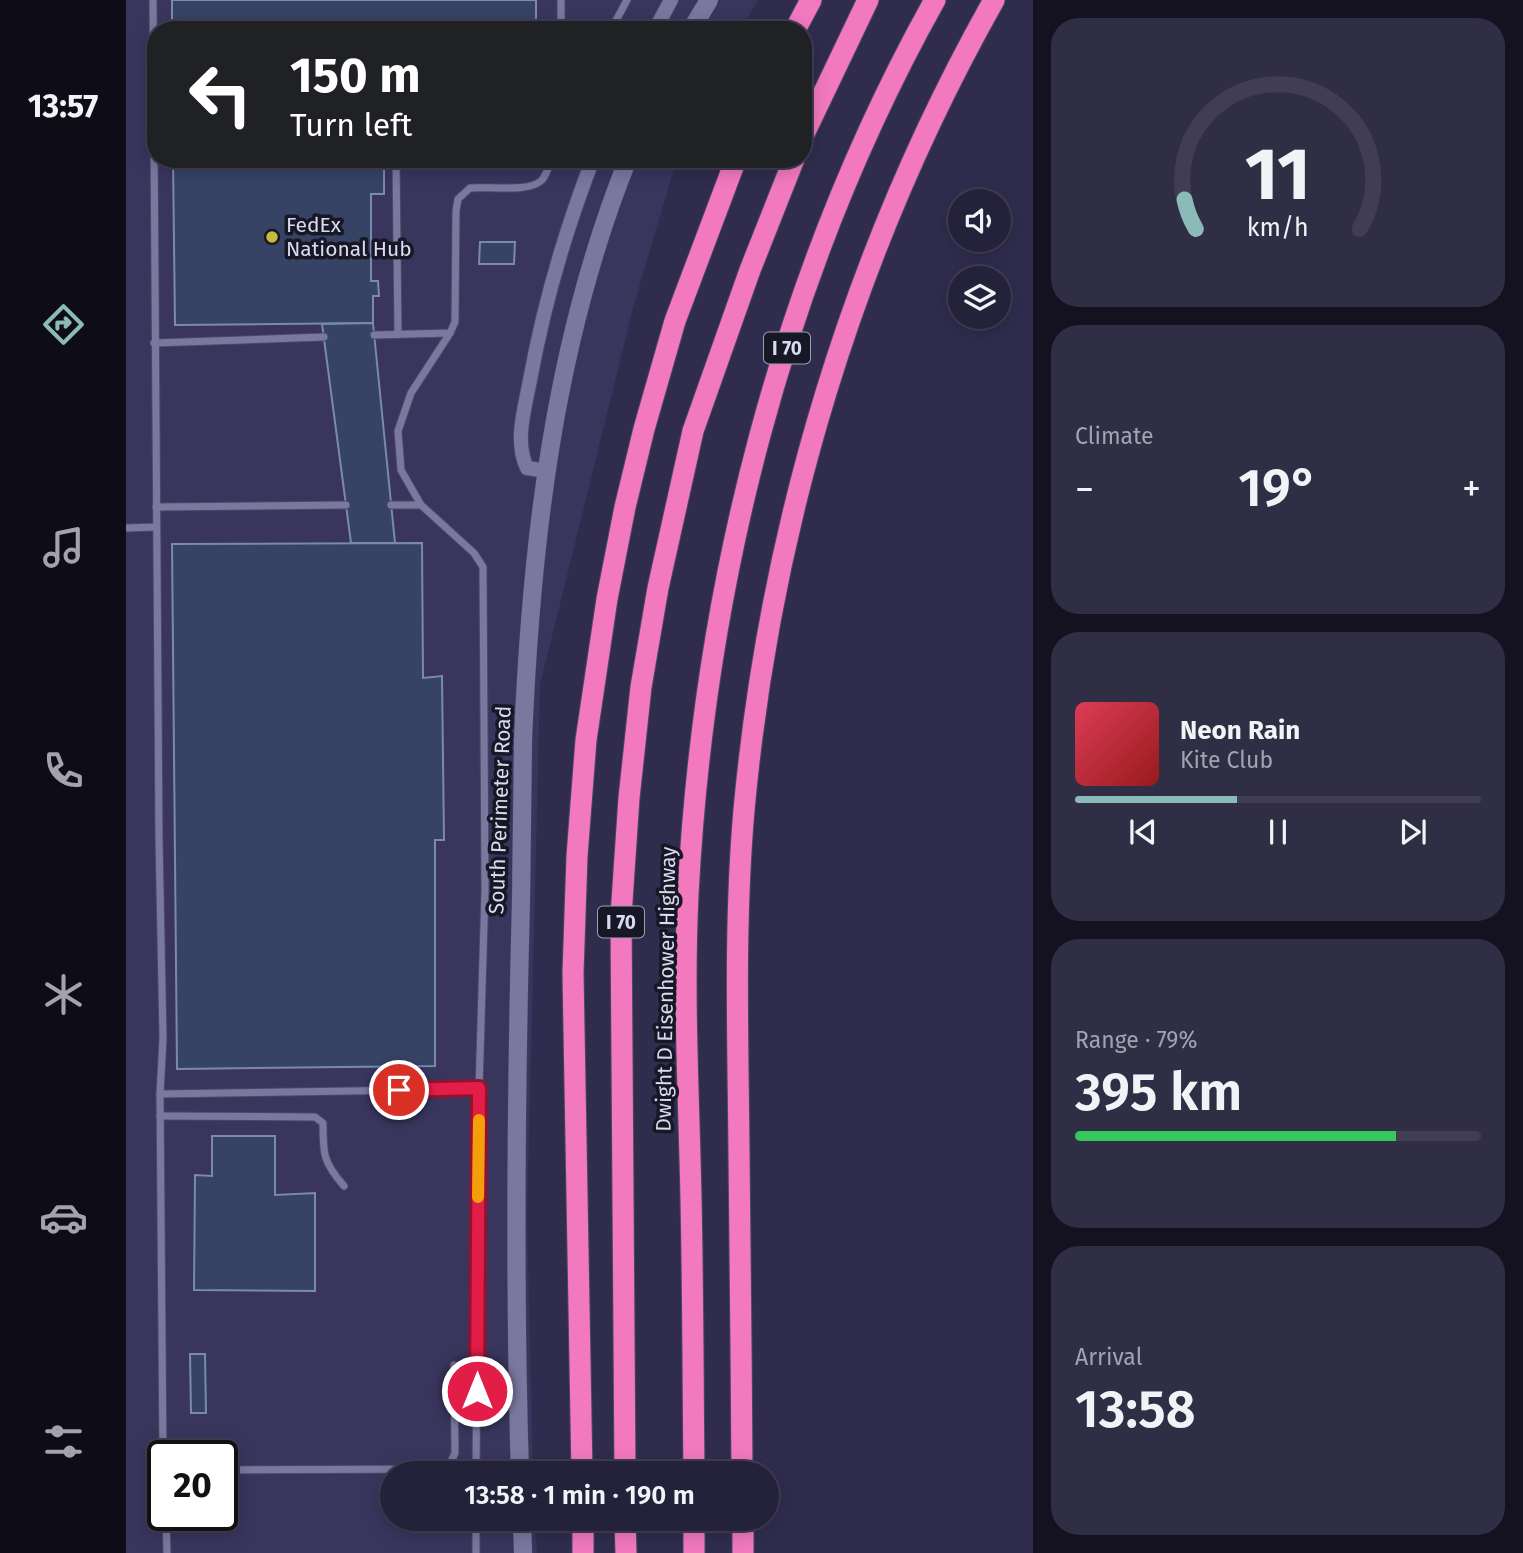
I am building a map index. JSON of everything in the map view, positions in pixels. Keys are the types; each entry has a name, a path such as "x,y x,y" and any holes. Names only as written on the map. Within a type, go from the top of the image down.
{"highway":[{"path":"800,21 811,0"},
{"path":"812,117 868,0"},
{"name":"Dwight D Eisenhower Highway","path":"694,1461 687,929 699,757 712,656 742,509 792,328 844,190 895,78 935,0"},
{"path":"742,1461 738,920 744,810 769,629 802,474 855,307 891,212 923,139 994,0"},
{"path":"582,1461 573,973 577,856 586,740 607,599 635,461 676,321 733,168"},
{"name":"Dwight D Eisenhower Highway","path":"625,1461 621,916 629,799 641,687 658,588 693,431 790,168"},
{"path":"583,1531 583,1553"},
{"path":"625,1531 625,1549"},
{"path":"694,1531 694,1549"},
{"path":"743,1531 743,1553"}],"street":[{"path":"660,21 671,0"},
{"path":"696,21 709,0"},
{"path":"547,471 527,468 521,455 522,421 551,283 568,222 589,168"},
{"name":"South Perimeter Road","path":"520,1461 515,1219 523,739 533,590 555,419 575,324 598,242 625,168"},
{"path":"522,1531 523,1553"}],"lane":[{"path":"153,0 153,21"},
{"path":"561,0 561,21"},
{"path":"616,21 627,0"},
{"path":"153,168 157,840 163,1038 160,1094 163,1440"},
{"path":"396,168 398,334"},
{"path":"476,1461 479,1088 485,890 483,567 474,553 421,505 401,470 398,431 411,393 455,322 458,199 470,188 526,187 537,184 548,168"},
{"path":"374,335 450,333"},
{"path":"154,343 324,337"},
{"path":"156,507 346,505"},
{"path":"391,505 421,505"},
{"path":"126,528 156,527"},
{"path":"160,1094 479,1088"},
{"path":"160,1116 315,1117 323,1123 323,1149 329,1169 344,1186"},
{"path":"238,1470 440,1469 450,1464 456,1453 454,1365"},
{"path":"166,1531 167,1553"},
{"path":"475,1553 476,1531"}],"shaded area":[{"path":"126,0 758,0 746,21 147,21 147,168 674,168 634,304 540,685 527,1215 533,1461 380,1461 380,1531 536,1531 537,1553 126,1553"}],"building":[{"path":"172,0 536,0 536,21 172,21"},
{"name":"FedEx National Hub","path":"173,168 384,168 384,194 371,194 371,281 378,281 379,296 373,296 373,323 175,325"},
{"path":"480,242 515,242 514,264 479,264"},
{"path":"373,323 395,543 351,543 322,324"},
{"path":"422,543 423,678 442,676 444,840 435,840 435,1066 177,1069 172,544"},
{"path":"212,1136 275,1136 275,1195 315,1193 315,1291 194,1290 195,1175 212,1176"},
{"path":"190,1354 205,1354 206,1413 191,1413"}],"slow traffic":[{"path":"478,1197 479,1120"}],"place":[{"name":"FedEx National Hub","path":"272,237"}],"route":[{"path":"399,1090 479,1088 477,1391"}]}
